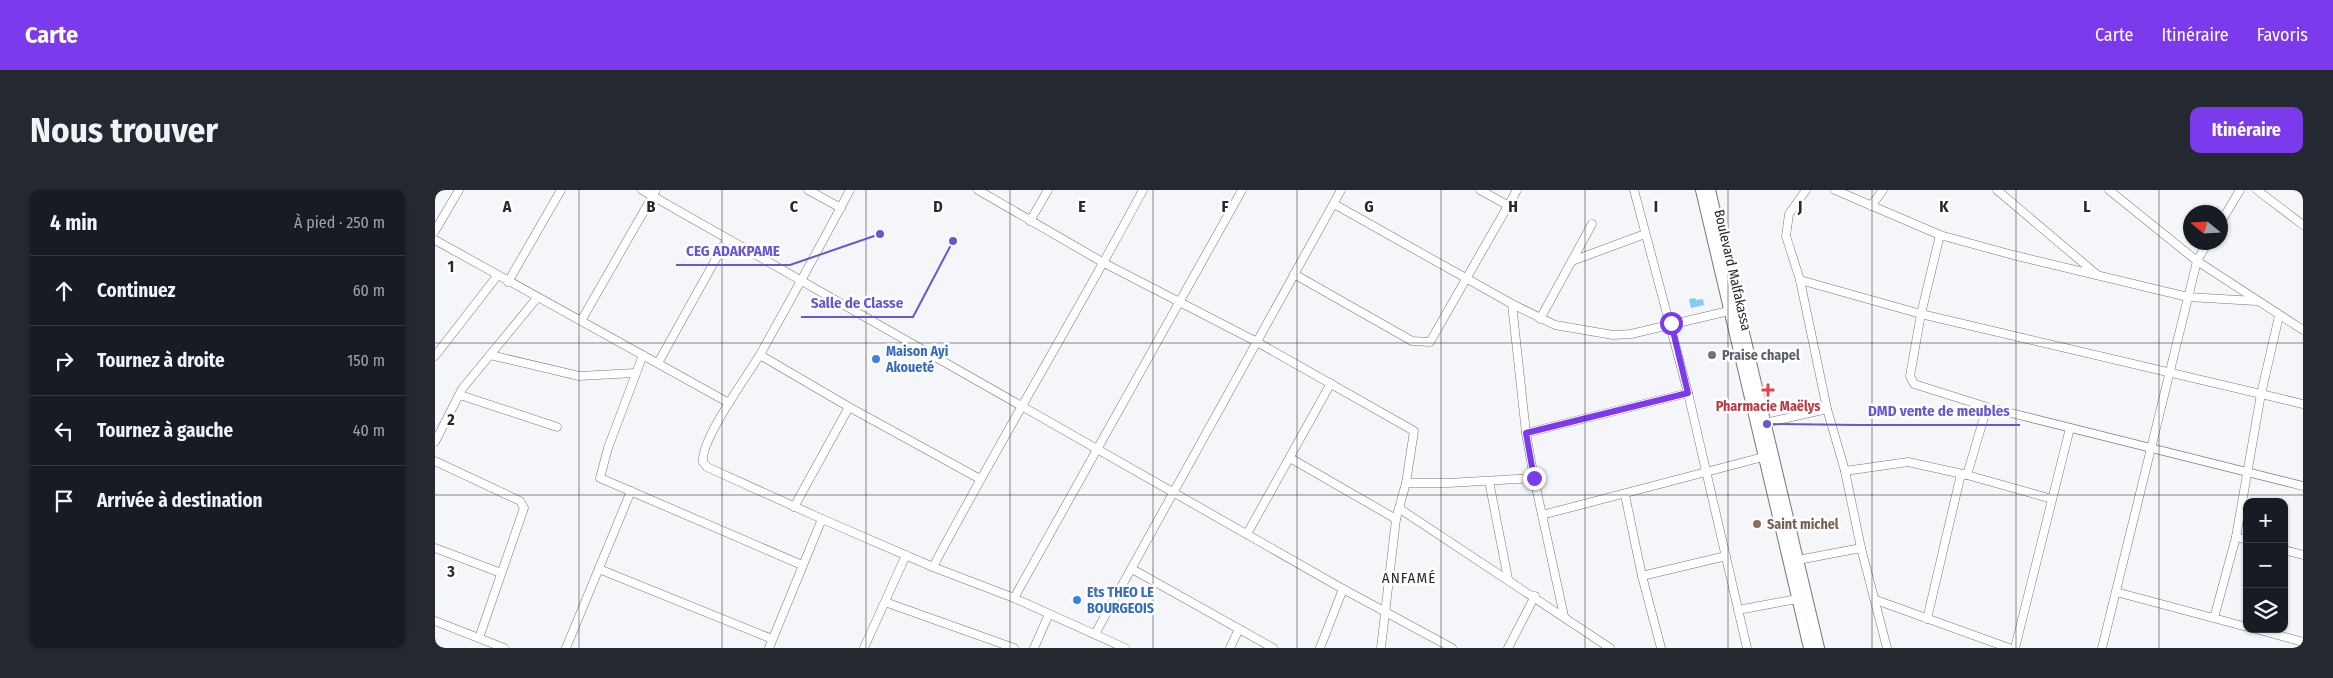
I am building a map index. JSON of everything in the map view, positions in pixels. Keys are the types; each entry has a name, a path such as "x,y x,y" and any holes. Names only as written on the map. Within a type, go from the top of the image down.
{"main road":[{"name":"Boulevard Malfakassa","path":"1701,190 1765,423 1768,455 1798,560 1819,648"},
{"name":"Boulevard Malfakassa","path":"1711,190 1733,310 1768,455 1809,648"}],"street":[{"path":"435,231 459,190"},
{"path":"508,282 561,190"},
{"path":"642,190 655,193 727,239 1022,408 1343,589 1452,648"},
{"path":"808,190 841,208"},
{"path":"851,190 759,355 703,450 703,462 707,467 794,507 933,567 1014,598 1125,648"},
{"path":"978,190 1104,263 1257,342 1414,431 1406,483 1396,520 1381,648"},
{"path":"1031,221 1048,190"},
{"path":"933,567 979,479 1022,408 1143,190"},
{"path":"1014,598 1242,190"},
{"path":"1095,634 1341,190"},
{"path":"1480,190 1509,206"},
{"path":"1294,274 1412,341 1430,342 1468,279 1517,190"},
{"path":"1634,190 1671,323 1747,648"},
{"path":"1806,190 1789,214 1786,236 1800,280 1827,409 1845,471 1861,548 1887,648"},
{"path":"1835,190 1940,235 2013,255 2095,273 2188,297 2257,301"},
{"path":"1871,206 1883,190"},
{"path":"1997,190 2095,273"},
{"path":"2109,190 2197,261 2303,330"},
{"path":"2228,210 2240,190"},
{"path":"2257,190 2303,225"},
{"path":"581,321 655,193"},
{"path":"1333,204 1540,319 1576,330 1613,335 1631,334 1671,323 1733,310"},
{"path":"1540,319 1592,224"},
{"path":"1572,261 1645,234"},
{"path":"1940,235 1921,314 1911,380 1914,384 1987,407 2303,486"},
{"path":"658,363 727,239"},
{"path":"435,240 729,403"},
{"path":"2102,648 2197,261 2203,250"},
{"path":"435,356 497,276"},
{"path":"1800,280 1921,314 2303,404"},
{"path":"435,442 460,395 537,298"},
{"path":"1512,304 1526,433 1564,616"},
{"path":"2214,618 2236,536 2261,394 2279,316"},
{"path":"490,355 579,376 635,373"},
{"path":"643,355 599,476 803,565"},
{"path":"759,355 849,408 979,479"},
{"path":"1247,534 1331,383"},
{"path":"1526,433 1688,393"},
{"path":"460,395 557,428"},
{"path":"1927,619 1964,474 1987,407"},
{"path":"794,507 849,408"},
{"path":"1765,423 1827,409"},
{"path":"2015,648 2070,428"},
{"path":"1542,515 1625,495 1768,455"},
{"path":"1290,458 1396,520"},
{"path":"435,461 519,501 523,504 525,512 501,573 479,638"},
{"path":"1845,471 1902,462 1964,474 2052,499"},
{"path":"1406,483 1534,478"},
{"path":"1489,481 1508,579"},
{"path":"566,648 631,491"},
{"path":"1625,495 1642,576 1661,648"},
{"path":"1400,509 1535,596 1610,648"},
{"path":"769,648 822,519"},
{"path":"2236,536 2243,539"},
{"path":"435,548 501,573"},
{"path":"1798,560 1861,548"},
{"path":"2288,551 2303,555"},
{"path":"864,648 907,555"},
{"path":"1642,576 1726,556"},
{"path":"599,569 772,639"},
{"path":"1132,569 1273,648"},
{"path":"1320,648 1343,589"},
{"path":"2116,592 2243,626"},
{"path":"1508,648 1535,596"},
{"path":"1738,610 1797,598"},
{"path":"1876,600 2009,648"},
{"path":"885,602 1014,648"},
{"path":"1033,648 1049,614"},
{"path":"435,621 505,648"},
{"path":"1230,648 1239,629"},
{"path":"2270,633 2303,642"}],"water":[{"path":"1695,298 1696,300 1703,299 1704,305 1691,308 1689,299"}],"place":[{"name":"CEG ADAKPAME","path":"880,234"},
{"name":"Salle de Classe","path":"953,241"},
{"name":"Praise chapel","path":"1712,355"},
{"name":"Maison Ayi Akoueté","path":"876,359"},
{"name":"Pharmacie Maëlys","path":"1768,390"},
{"name":"DMD vente de meubles","path":"1767,424"},
{"name":"Saint michel","path":"1757,524"},
{"name":"Ets THEO LE BOURGEOIS","path":"1077,600"}],"district":[{"name":"ANFAMÉ","path":"1409,578"}],"route":[{"path":"1534,478 1526,433 1688,393 1671,323"}]}
